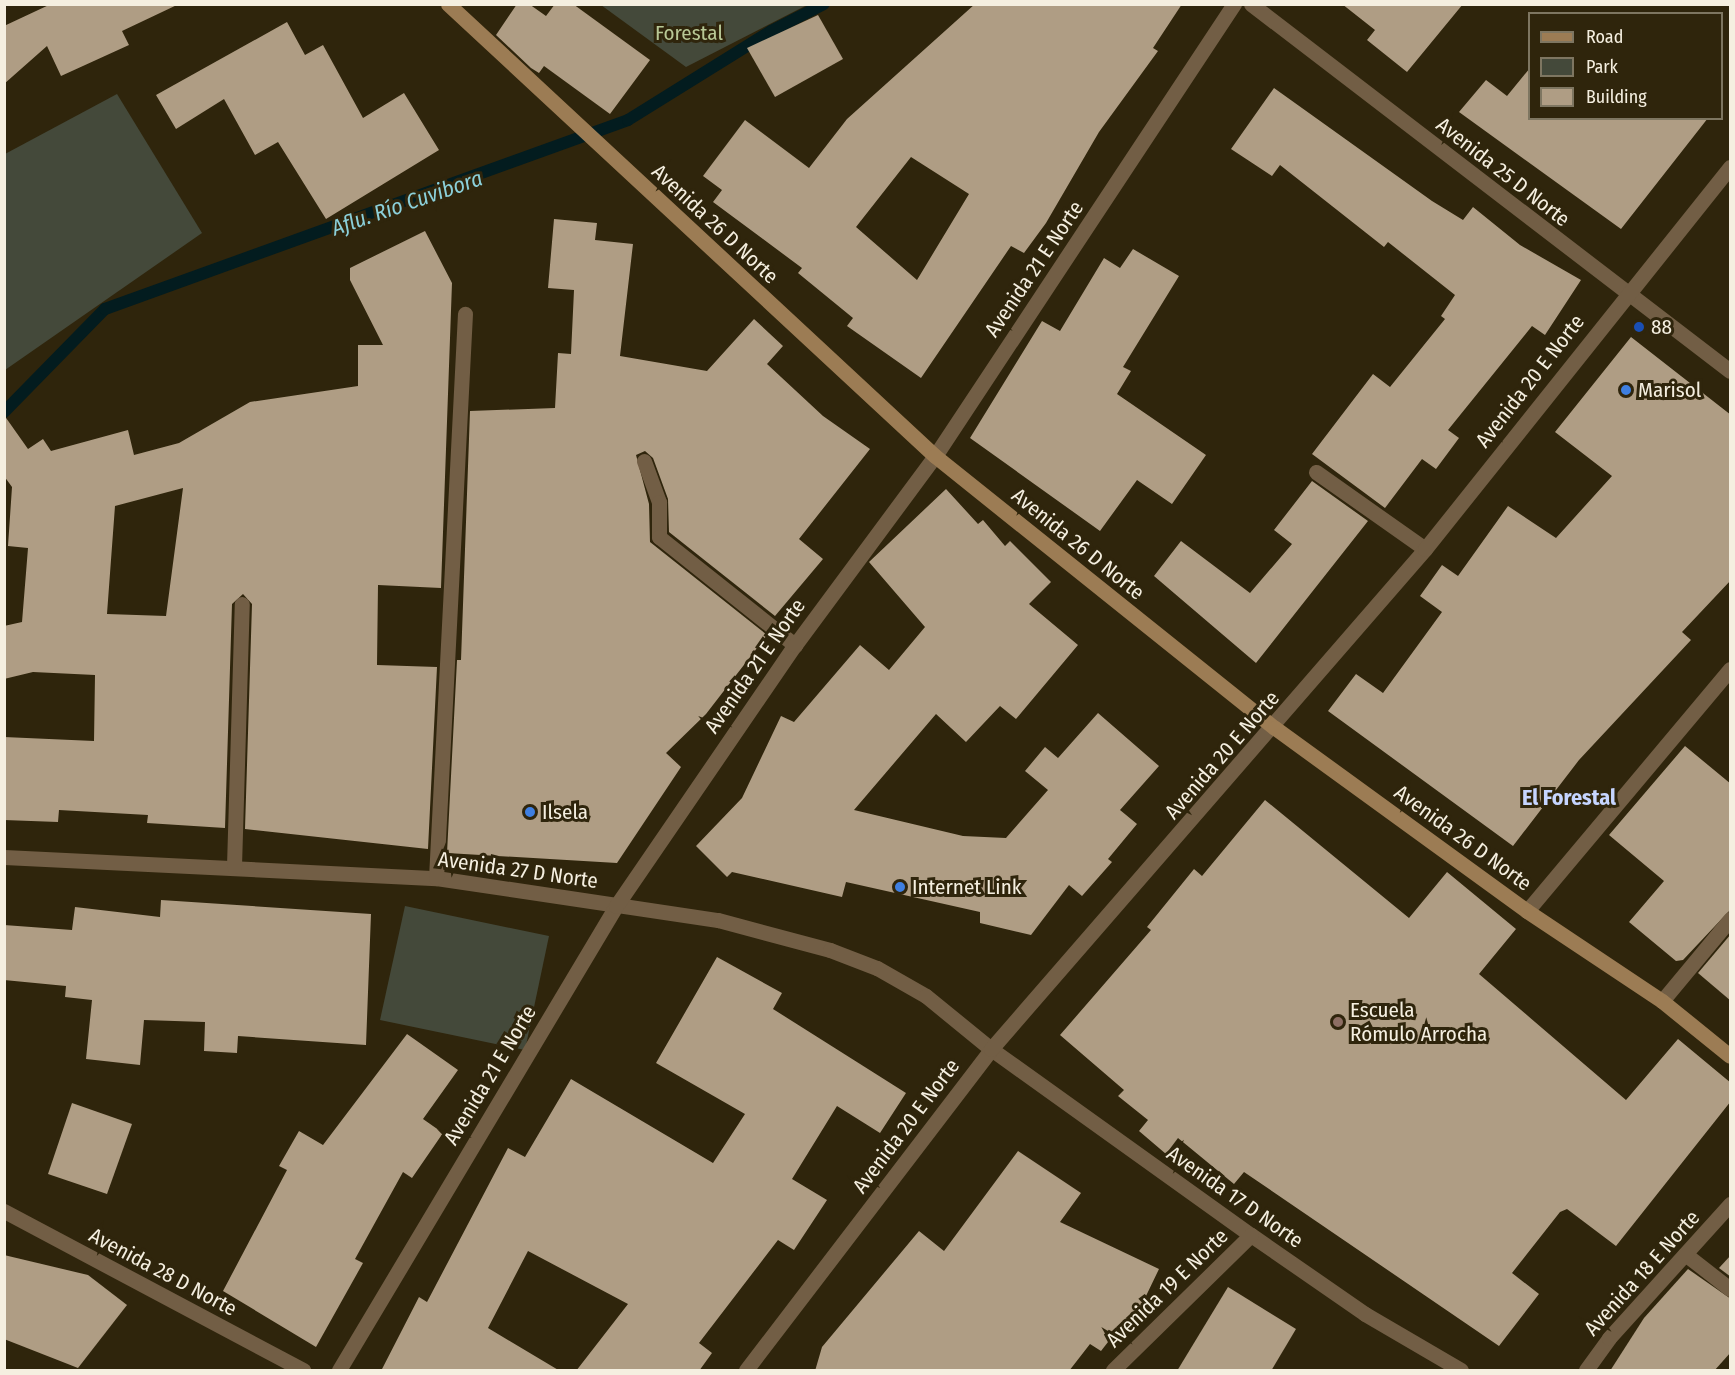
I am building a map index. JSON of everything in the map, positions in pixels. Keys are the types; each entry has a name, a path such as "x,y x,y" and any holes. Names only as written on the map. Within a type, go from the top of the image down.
{"street":[{"name":"Avenida 26 D Norte","path":"448,4 934,456 1275,728 1527,911 1662,1001 1731,1056"},
{"name":"Avenida 21 E Norte","path":"339,1371 616,906 795,645 934,456 1234,4"},
{"name":"Avenida 25 D Norte","path":"1251,4 1731,371"},
{"name":"Avenida 20 E Norte","path":"746,1371 991,1049 1275,728 1425,549 1626,292 1731,167"},
{"path":"436,878 465,314"},
{"path":"644,461 659,502 659,537 795,645"},
{"path":"1316,472 1425,549"},
{"path":"234,866 242,604"},
{"path":"1527,911 1731,669"},
{"name":"Avenida 27 D Norte","path":"4,857 234,866 436,878 718,920 858,961 926,996 991,1049"},
{"path":"1662,1001 1731,919"},
{"name":"Avenida 17 D Norte","path":"991,1049 1365,1314 1461,1371"},
{"name":"Avenida 18 E Norte","path":"1586,1371 1685,1254 1731,1204"},
{"name":"Avenida 28 D Norte","path":"4,1211 303,1371"},
{"name":"Avenida 19 E Norte","path":"1113,1371 1251,1235"},
{"path":"1685,1254 1731,1289"}],"green space":[{"name":"Forestal","path":"601,5 807,5 686,67"},
{"path":"117,94 202,233 5,370 5,154"},
{"path":"405,906 549,936 525,1050 380,1020"}],"building":[{"path":"51,4 179,4 122,31 129,45 61,76 47,46 4,84 4,26"},
{"path":"517,4 529,4 546,16 555,4 573,4 650,60 610,114 544,66 539,73 531,68 496,35"},
{"path":"975,4 1182,4 1153,48 1158,51 1099,132 1046,223 1024,253 1011,246 921,378 847,326 853,318 798,273 802,268 713,202 722,190 703,176 745,120 809,168 847,119","holes":["911,157 969,194 917,280 856,227"]},
{"path":"1342,4 1463,4 1407,72 1367,40 1375,30"},
{"path":"818,15 843,59 775,97 747,48"},
{"path":"287,22 305,55 323,45 363,118 404,93 439,150 326,219 278,142 255,155 224,99 176,129 156,95"},
{"path":"1528,70 1528,120 1706,120 1621,229 1459,112 1486,80 1507,96"},
{"path":"1274,88 1432,201 1463,220 1473,207 1520,245 1581,280 1545,335 1532,326 1448,430 1459,438 1436,469 1422,459 1385,508 1312,454 1373,374 1390,387 1445,319 1441,316 1455,295 1388,242 1384,247 1280,165 1272,176 1231,149"},
{"path":"554,219 597,223 595,240 633,244 620,356 707,371 754,319 783,346 767,364 823,416 870,449 799,539 823,559 775,616 669,532 668,499 653,458 645,451 636,455 649,504 650,542 767,635 706,714 666,753 681,767 617,863 447,853 457,660 461,660 470,411 555,408 558,353 571,354 574,290 548,288"},
{"path":"425,231 452,283 441,588 378,585 377,665 437,667 428,849 245,829 252,604 243,594 232,604 225,828 147,823 148,815 59,810 58,822 4,820 4,737 94,741 95,675 33,672 4,679 4,626 22,622 28,548 8,546 12,487 4,476 4,415 28,449 43,439 51,451 128,430 134,455 179,443 250,402 358,386 358,345 383,345 350,280 350,268","holes":["183,488 166,616 107,614 115,506"]},
{"path":"1133,249 1179,276 1123,367 1131,371 1117,394 1206,455 1172,504 1137,480 1100,531 970,438 1042,321 1060,331 1104,258 1120,268"},
{"path":"1631,337 1731,415 1731,580 1682,632 1691,640 1579,760 1513,846 1328,711 1356,674 1383,693 1442,612 1420,596 1442,565 1458,576 1508,506 1556,538 1612,476 1555,432"},
{"path":"1312,481 1368,521 1256,663 1154,576 1181,541 1250,593 1292,544 1274,530"},
{"path":"946,489 978,524 983,520 1005,546 1010,541 1051,582 1029,604 1078,645 1016,719 1000,706 966,742 936,714 854,810 963,836 1006,838 1048,790 1025,771 1045,747 1058,758 1098,713 1159,766 1120,810 1137,824 1108,859 1112,862 1082,896 1069,885 1031,935 980,923 980,912 846,882 842,897 732,872 727,877 696,846 742,798 781,716 794,722 860,645 889,670 925,627 869,562"},
{"path":"1685,746 1731,784 1731,909 1683,960 1676,961 1629,922 1664,881 1609,835"},
{"name":"Escuela Rómulo Arrocha","path":"1265,800 1409,918 1447,872 1516,929 1479,974 1626,1100 1678,1039 1731,1083 1731,1101 1616,1246 1567,1209 1560,1212 1512,1273 1539,1294 1499,1346 1244,1172 1234,1184 1178,1138 1166,1154 1139,1131 1148,1120 1118,1096 1124,1090 1060,1035 1151,930 1147,927 1194,869 1202,876"},
{"path":"161,900 371,914 366,1045 238,1036 237,1053 204,1051 205,1022 144,1020 140,1065 86,1059 92,1000 65,997 66,986 4,980 4,925 72,930 75,907 160,917"},
{"path":"1731,934 1731,1001 1698,973"},
{"path":"717,957 782,993 773,1009 906,1093 880,1133 837,1106 792,1179 827,1200 794,1250 778,1240 699,1343 712,1353 699,1371 576,1371 628,1304 528,1251 488,1328 560,1371 381,1371 419,1297 427,1302 508,1148 525,1157 571,1079 713,1163 745,1114 656,1063"},
{"path":"407,1034 458,1070 423,1119 443,1133 412,1178 403,1172 355,1259 363,1263 316,1347 223,1291 287,1170 279,1166 299,1131 323,1145"},
{"path":"72,1103 132,1124 107,1194 48,1174"},
{"path":"1018,1151 1081,1193 1060,1222 1159,1269 1133,1323 1126,1319 1101,1351 1090,1344 1069,1371 815,1371 822,1347 919,1231 944,1251"},
{"path":"4,1255 88,1275 127,1305 78,1368 4,1339"},
{"path":"1731,1255 1731,1277 1719,1268"},
{"path":"1688,1269 1731,1299 1731,1352 1714,1371 1610,1371 1644,1318"},
{"path":"1228,1287 1296,1329 1271,1371 1177,1371"}],"waterway":[{"name":"Aflu. Río Cuvibora","path":"4,412 105,309 628,120 771,31 824,4"}],"place":[{"name":"88","path":"1639,327"},
{"name":"Marisol","path":"1626,390"},
{"name":"Ilsela","path":"530,812"},
{"name":"Internet Link","path":"900,887"},
{"name":"Escuela Rómulo Arrocha","path":"1338,1022"}],"district":[{"name":"El Forestal","path":"1569,798"}]}
